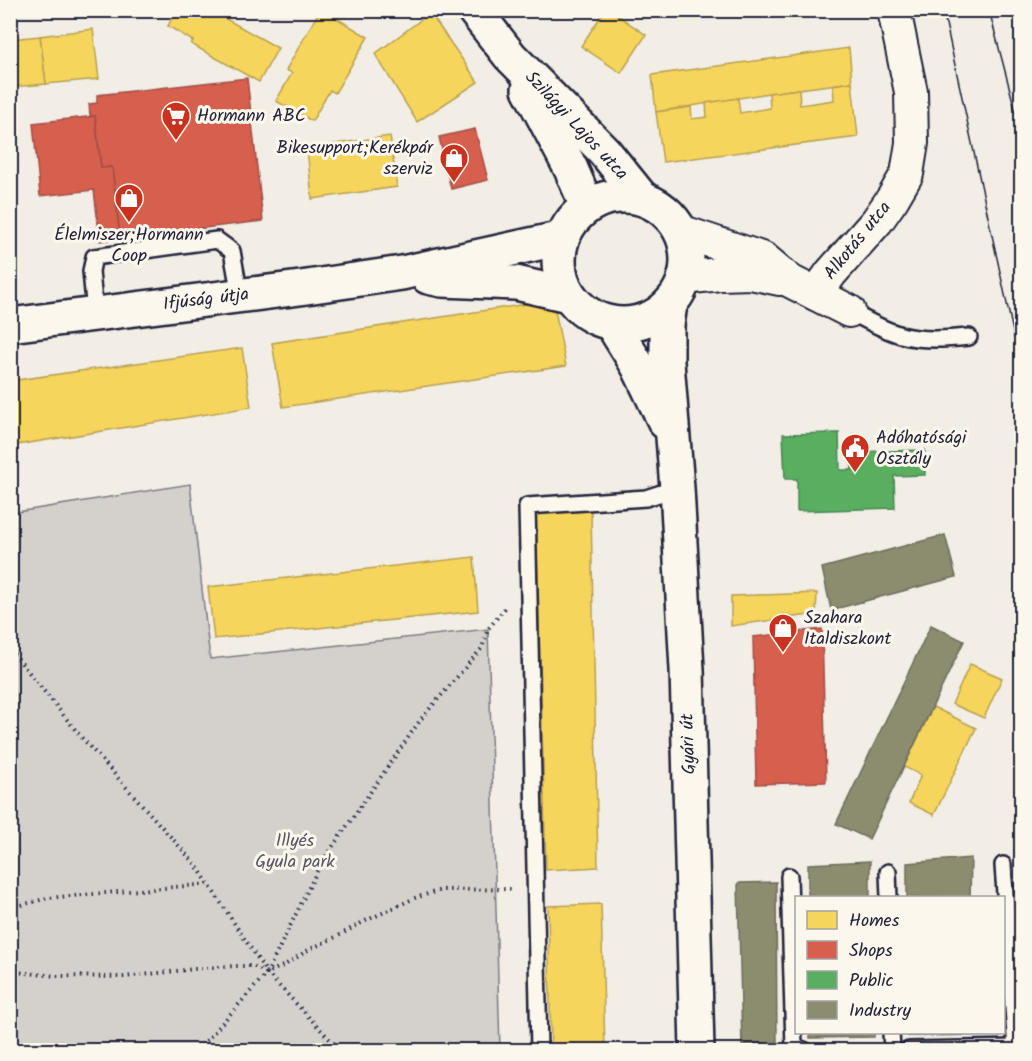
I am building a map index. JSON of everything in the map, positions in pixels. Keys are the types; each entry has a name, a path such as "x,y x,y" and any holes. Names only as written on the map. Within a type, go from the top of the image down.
{"street":[{"name":"Szilágyi Lajos utca","path":"474,10 510,56 604,150 641,197"},
{"name":"Alkotás utca","path":"803,287 831,273 878,221 907,174 912,143 911,92 894,10"},
{"name":"Szilágyi Lajos utca","path":"510,56 544,116 587,206"},
{"path":"608,196 641,197 657,205 670,216 686,246 687,262 677,291 653,317 633,324 612,324 594,318 568,295 560,276 558,257 562,238 568,224 592,203 608,196"},
{"path":"680,231 764,259 803,287 849,311"},
{"name":"Ifjúság útja","path":"10,325 402,273 562,238"},
{"name":"Ifjúság útja","path":"402,273 442,280 516,283 568,295"},
{"path":"677,291 720,274 752,273 803,287"},
{"name":"Gyári út","path":"677,291 667,325 667,362 687,669 697,1050"},
{"name":"Gyári út","path":"612,324 638,366 673,438"}],"lane":[{"path":"95,313 91,271 94,257 217,240 232,251 240,296"},
{"path":"849,311 903,336 938,339 969,337"},
{"path":"539,1050 527,506 646,498 677,488"},
{"path":"909,1050 1016,1049 1003,865"},
{"path":"888,872 889,896"},
{"path":"789,876 794,1047 804,1050"},
{"path":"891,1034 892,1050"}],"path":[{"path":"198,1050 267,972 320,865 421,719 482,648 488,629 528,579"},
{"path":"10,649 82,738 196,865 267,972 340,1050"},
{"path":"10,908 48,898 209,884"},
{"path":"10,968 17,972 124,977 235,966 253,966 267,972 415,898 441,890 536,889"}],"green space":[{"name":"Illyés Gyula park","path":"190,484 210,659 488,629 500,1050 17,1050 17,921 10,837 11,513"}],"building: Homes":[{"path":"176,10 188,12 196,10 204,15 206,10 210,10 278,48 259,82 191,44 193,41 168,26"},
{"path":"320,10 368,37 335,93 330,90 312,121 276,101 292,73 286,70"},
{"path":"605,10 610,10 646,35 621,73 581,46"},
{"path":"430,13 478,82 417,122 375,54"},
{"path":"93,29 99,79 46,84 40,36"},
{"path":"40,36 46,84 12,87 10,39"},
{"path":"849,48 852,82 656,112 652,75"},
{"path":"852,82 858,137 663,162 656,112 691,107 692,119 707,117 706,103 738,98 740,113 770,108 769,93 799,89 800,105 834,100 833,85"},
{"path":"390,136 397,187 312,199 307,148"},
{"path":"553,300 566,366 283,407 272,343"},
{"path":"242,348 251,407 10,446 10,381"},
{"path":"591,511 598,867 546,870 536,512"},
{"path":"474,557 478,611 214,639 208,587"},
{"path":"817,593 816,614 731,626 731,596"},
{"path":"970,664 1002,678 984,718 952,704"},
{"path":"933,707 976,728 934,815 909,803 921,775 904,767"},
{"path":"601,904 605,1050 551,1050 548,906"}],"building: Shops":[{"name":"Hormann ABC","path":"247,78 263,221 120,238 112,167 101,168 95,116 90,116 89,104 97,103 97,95"},
{"path":"95,116 101,168 112,167 120,238 100,241 94,190 40,196 33,123"},
{"path":"475,129 488,180 451,189 439,137"},
{"path":"822,629 826,782 756,784 753,637"}],"building: Public":[{"name":"Adóhatósági Osztály","path":"839,433 840,470 852,470 851,452 925,450 925,475 894,476 895,508 797,511 797,479 785,479 783,434"}],"building: Industry":[{"path":"945,535 956,577 831,610 822,568"},
{"path":"931,625 964,641 869,839 836,824"},
{"path":"971,858 970,896 907,896 907,863"},
{"path":"870,861 870,896 808,896 808,864"},
{"path":"776,882 777,1047 742,1047 738,883"},
{"path":"810,1034 874,1034 874,1037 810,1038"},
{"path":"908,1034 987,1034 987,1035 908,1036"}],"tram line":[{"path":"943,10 1022,373"},
{"path":"989,10 1022,136"}],"place":[{"name":"Hormann ABC","path":"176,142"},
{"name":"Bikesupport;Kerékpár szerviz","path":"454,184"},
{"name":"Élelmiszer;Hormann Coop","path":"129,224"},
{"name":"Adóhatósági Osztály","path":"855,474"},
{"name":"Szahara Italdiszkont","path":"783,654"}]}
